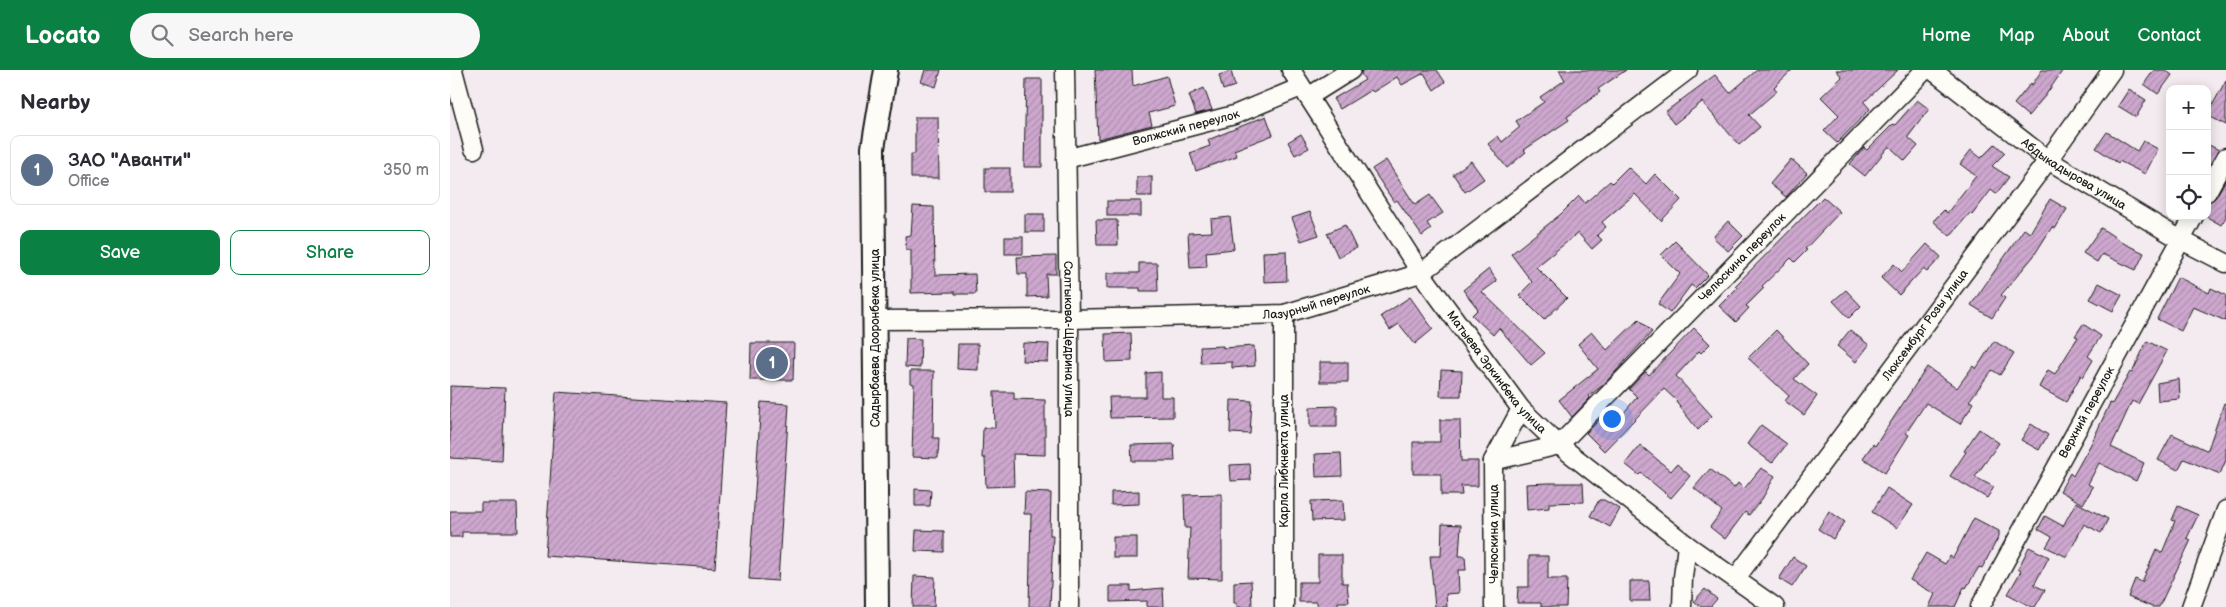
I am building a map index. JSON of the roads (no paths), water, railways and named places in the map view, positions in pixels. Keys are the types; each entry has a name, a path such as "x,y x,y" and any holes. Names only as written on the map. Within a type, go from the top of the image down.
{"main road":[{"name":"Садырбаева Дооронбека улица","path":"877,607 874,148 886,70"}],"street":[{"path":"453,70 474,149"},
{"name":"Салтыкова-Щедрина улица","path":"1064,70 1069,319 1069,607"},
{"name":"Матыева Эркинбека улица","path":"1291,70 1421,273 1521,409 1559,445 1687,545 1775,607"},
{"name":"Волжский переулок","path":"1066,159 1234,115 1305,92 1351,70"},
{"name":"Лазурный переулок","path":"874,320 1069,319 1284,314 1421,273 1688,70"},
{"name":"Челюскина переулок","path":"1559,445 1925,70"},
{"name":"Абдыкадырова улица","path":"1932,70 2048,160 2181,240 2226,263"},
{"name":"Люксембург Розы улица","path":"1736,578 2048,160 2112,70"},
{"path":"2211,185 2226,157"},
{"name":"Верхний переулок","path":"1980,607 2192,220"},
{"name":"Карла Либкнехта улица","path":"1284,314 1284,607"},
{"name":"Челюскина улица","path":"1494,607 1493,461 1521,409"},
{"path":"1493,461 1559,445"},
{"path":"2191,607 2226,510"},
{"path":"1682,607 1687,545"}],"place":[{"name":"ЗАО \"Аванти\"","path":"772,363"}]}
